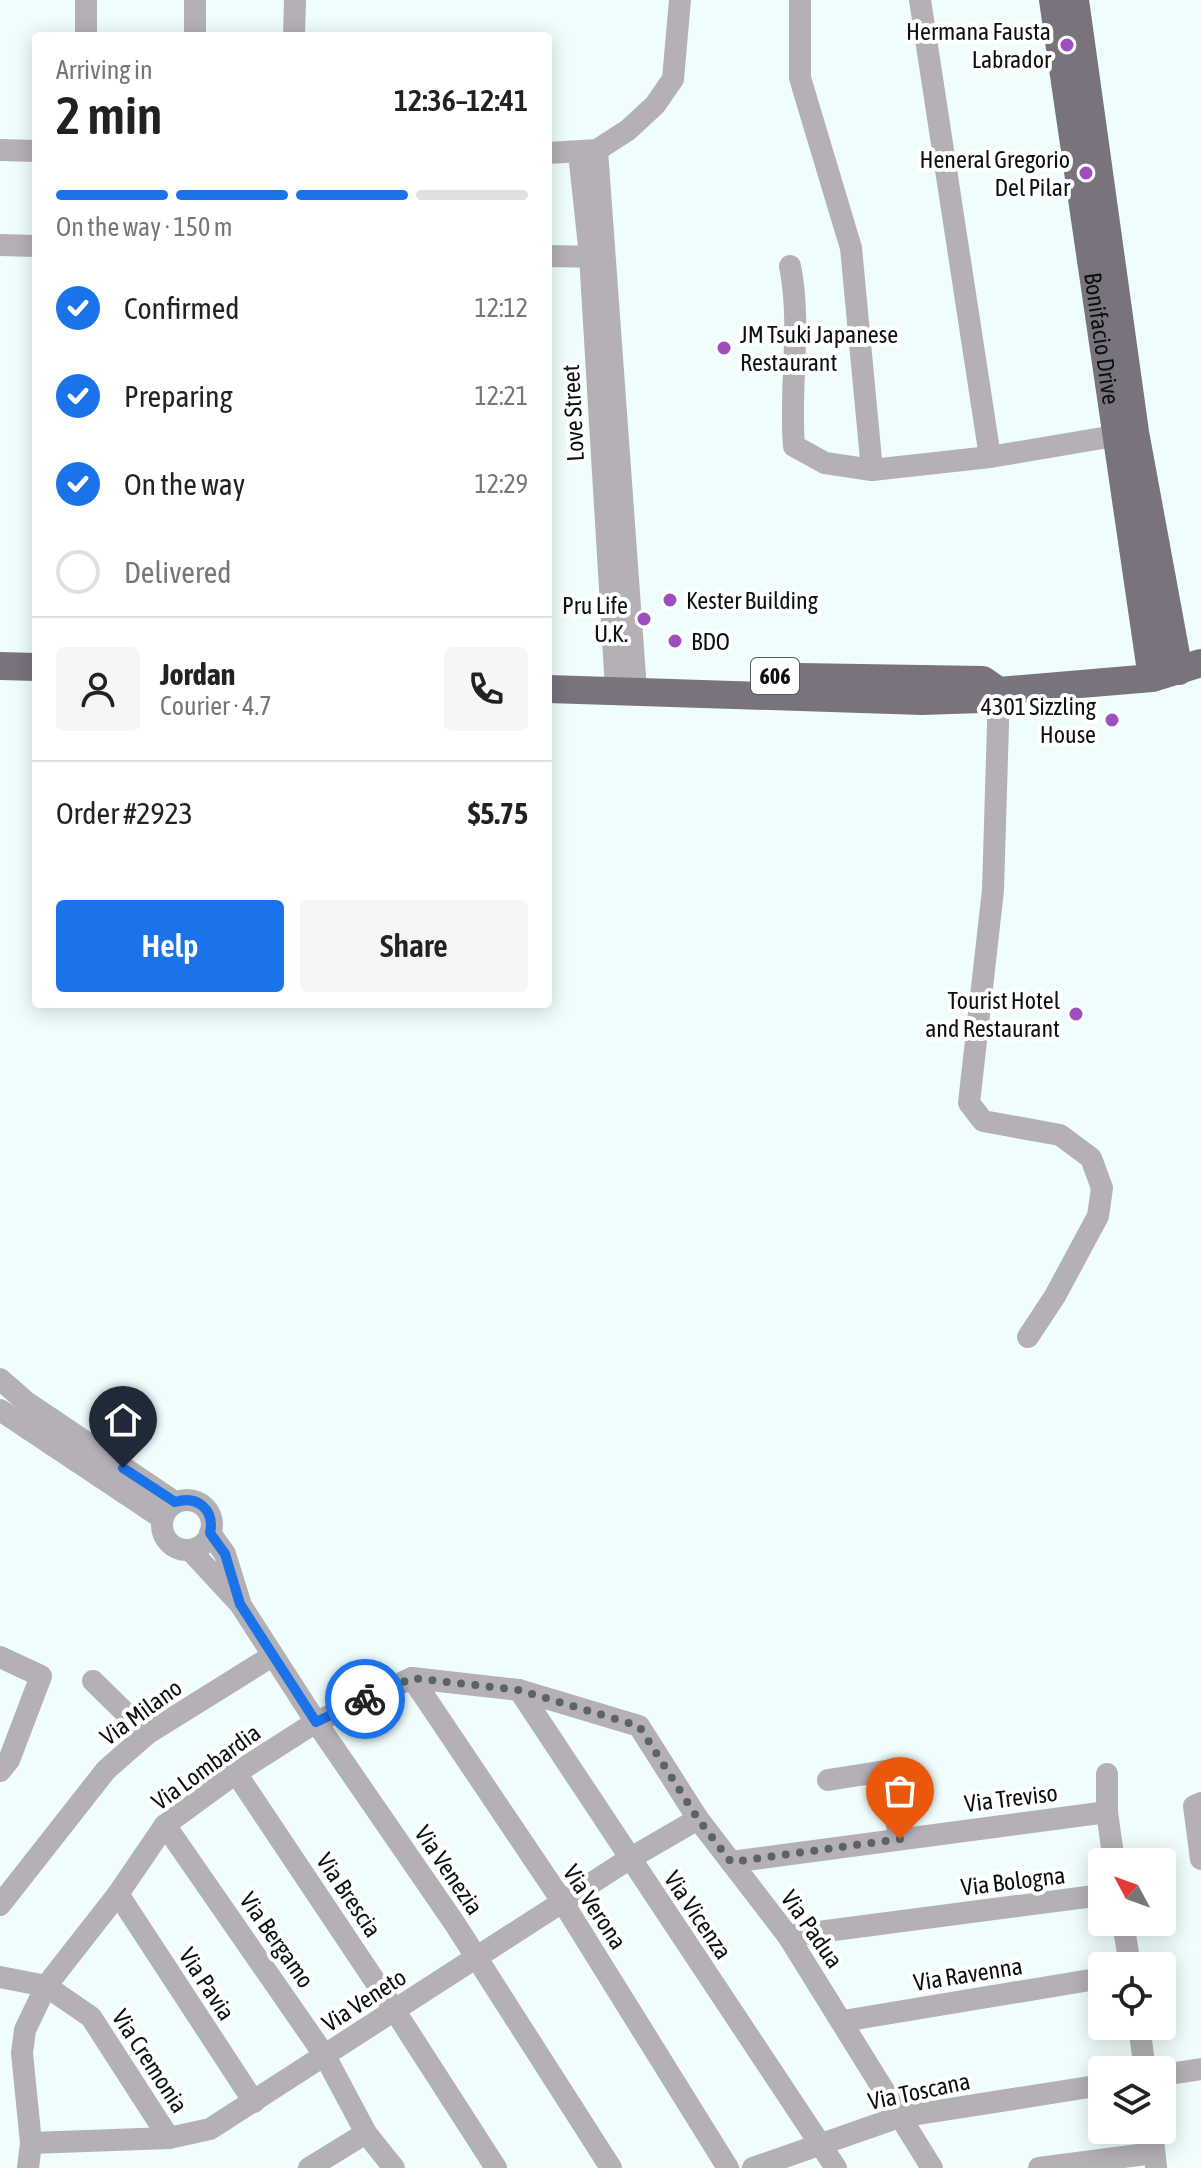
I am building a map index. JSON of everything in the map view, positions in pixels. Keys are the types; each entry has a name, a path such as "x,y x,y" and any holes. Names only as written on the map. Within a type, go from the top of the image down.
{"main road":[{"name":"Bonifacio Drive","path":"1053,0 1125,434 1186,669"},
{"name":"Bonifacio Drive","path":"1075,0 1125,434"},
{"path":"0,666 32,667"},
{"name":"606","path":"552,671 626,681 922,701 982,699 999,691 1186,669"},
{"name":"606","path":"552,689 626,681"}],"street":[{"path":"86,0 86,32"},
{"path":"195,0 195,32"},
{"path":"294,32 295,0"},
{"path":"552,153 588,152 628,130 655,105 673,79 680,0"},
{"path":"800,0 800,78 851,248 872,470"},
{"path":"920,0 990,457"},
{"path":"0,150 32,151"},
{"name":"Love Street","path":"588,152 598,257 626,681"},
{"path":"0,245 32,246"},
{"path":"552,256 598,257"},
{"path":"790,266 796,295 797,345 791,409 794,446 825,463 872,470 990,457 1125,434"},
{"path":"999,691 993,890 969,1103 983,1121 1060,1135 1091,1158 1102,1188 1098,1216 1055,1296 1028,1337"},
{"path":"0,1379 169,1510"},
{"path":"0,1410 169,1510"},
{"path":"190,1550 202,1545 210,1533 211,1516 200,1503 183,1500 169,1510 163,1534 167,1541 190,1550 240,1604"},
{"path":"210,1533 225,1554 240,1604"},
{"name":"Via Venezia","path":"240,1604 316,1722 476,1957 611,2168"},
{"name":"Via Milano","path":"0,1905 106,1770 147,1734 272,1656"},
{"path":"0,1657 41,1676 9,1760 0,1771"},
{"path":"412,1678 519,1690"},
{"name":"Via Lombardia","path":"28,2168 31,2143 22,2053 25,2030 46,1986 118,1894 165,1825 236,1773 316,1722 412,1678"},
{"name":"Via Verona","path":"412,1678 562,1901 728,2168"},
{"path":"93,1681 147,1734"},
{"name":"Via Padua","path":"519,1690 639,1726 698,1819 788,1936 932,2168"},
{"name":"Via Vicenza","path":"519,1690 836,2168"},
{"path":"828,1780 885,1771 900,1839"},
{"name":"Via Brescia","path":"236,1773 496,2168"},
{"path":"1107,1774 1107,1812 1112,1848"},
{"path":"1198,1805 1201,1859"},
{"name":"Via Treviso","path":"731,1862 1107,1812"},
{"name":"Via Veneto","path":"31,2143 169,2138 210,2129 562,1901 698,1819"},
{"name":"Via Bergamo","path":"165,1825 325,2056 366,2133 394,2168"},
{"name":"Via Pavia","path":"118,1894 254,2102"},
{"name":"Via Bologna","path":"788,1936 1088,1897"},
{"name":"Via Cremonia","path":"0,1977 46,1986 91,2017 169,2138"},
{"name":"Via Ravenna","path":"843,2021 1088,1980"},
{"path":"1176,2073 1201,2069"},
{"name":"Via Toscana","path":"753,2168 899,2117 1088,2087"},
{"path":"309,2168 366,2133"},
{"path":"1039,2168 1155,2161"}],"way so far":[{"path":"365,1699 412,1678 519,1690 639,1726 698,1819 731,1862 900,1839"}],"place":[{"name":"Hermana Fausta Labrador","path":"1067,45"},
{"name":"Heneral Gregorio Del Pilar","path":"1086,173"},
{"name":"JM Tsuki Japanese Restaurant","path":"724,348"},
{"name":"Kester Building","path":"670,600"},
{"name":"Pru Life U.K.","path":"644,619"},
{"name":"BDO","path":"675,641"},
{"name":"4301 Sizzling House","path":"1112,720"},
{"name":"Tourist Hotel and Restaurant","path":"1076,1014"}],"route":[{"path":"123,1468 175,1502 192,1500 206,1509 211,1516 210,1533 225,1554 240,1604 316,1722 365,1699"}]}
